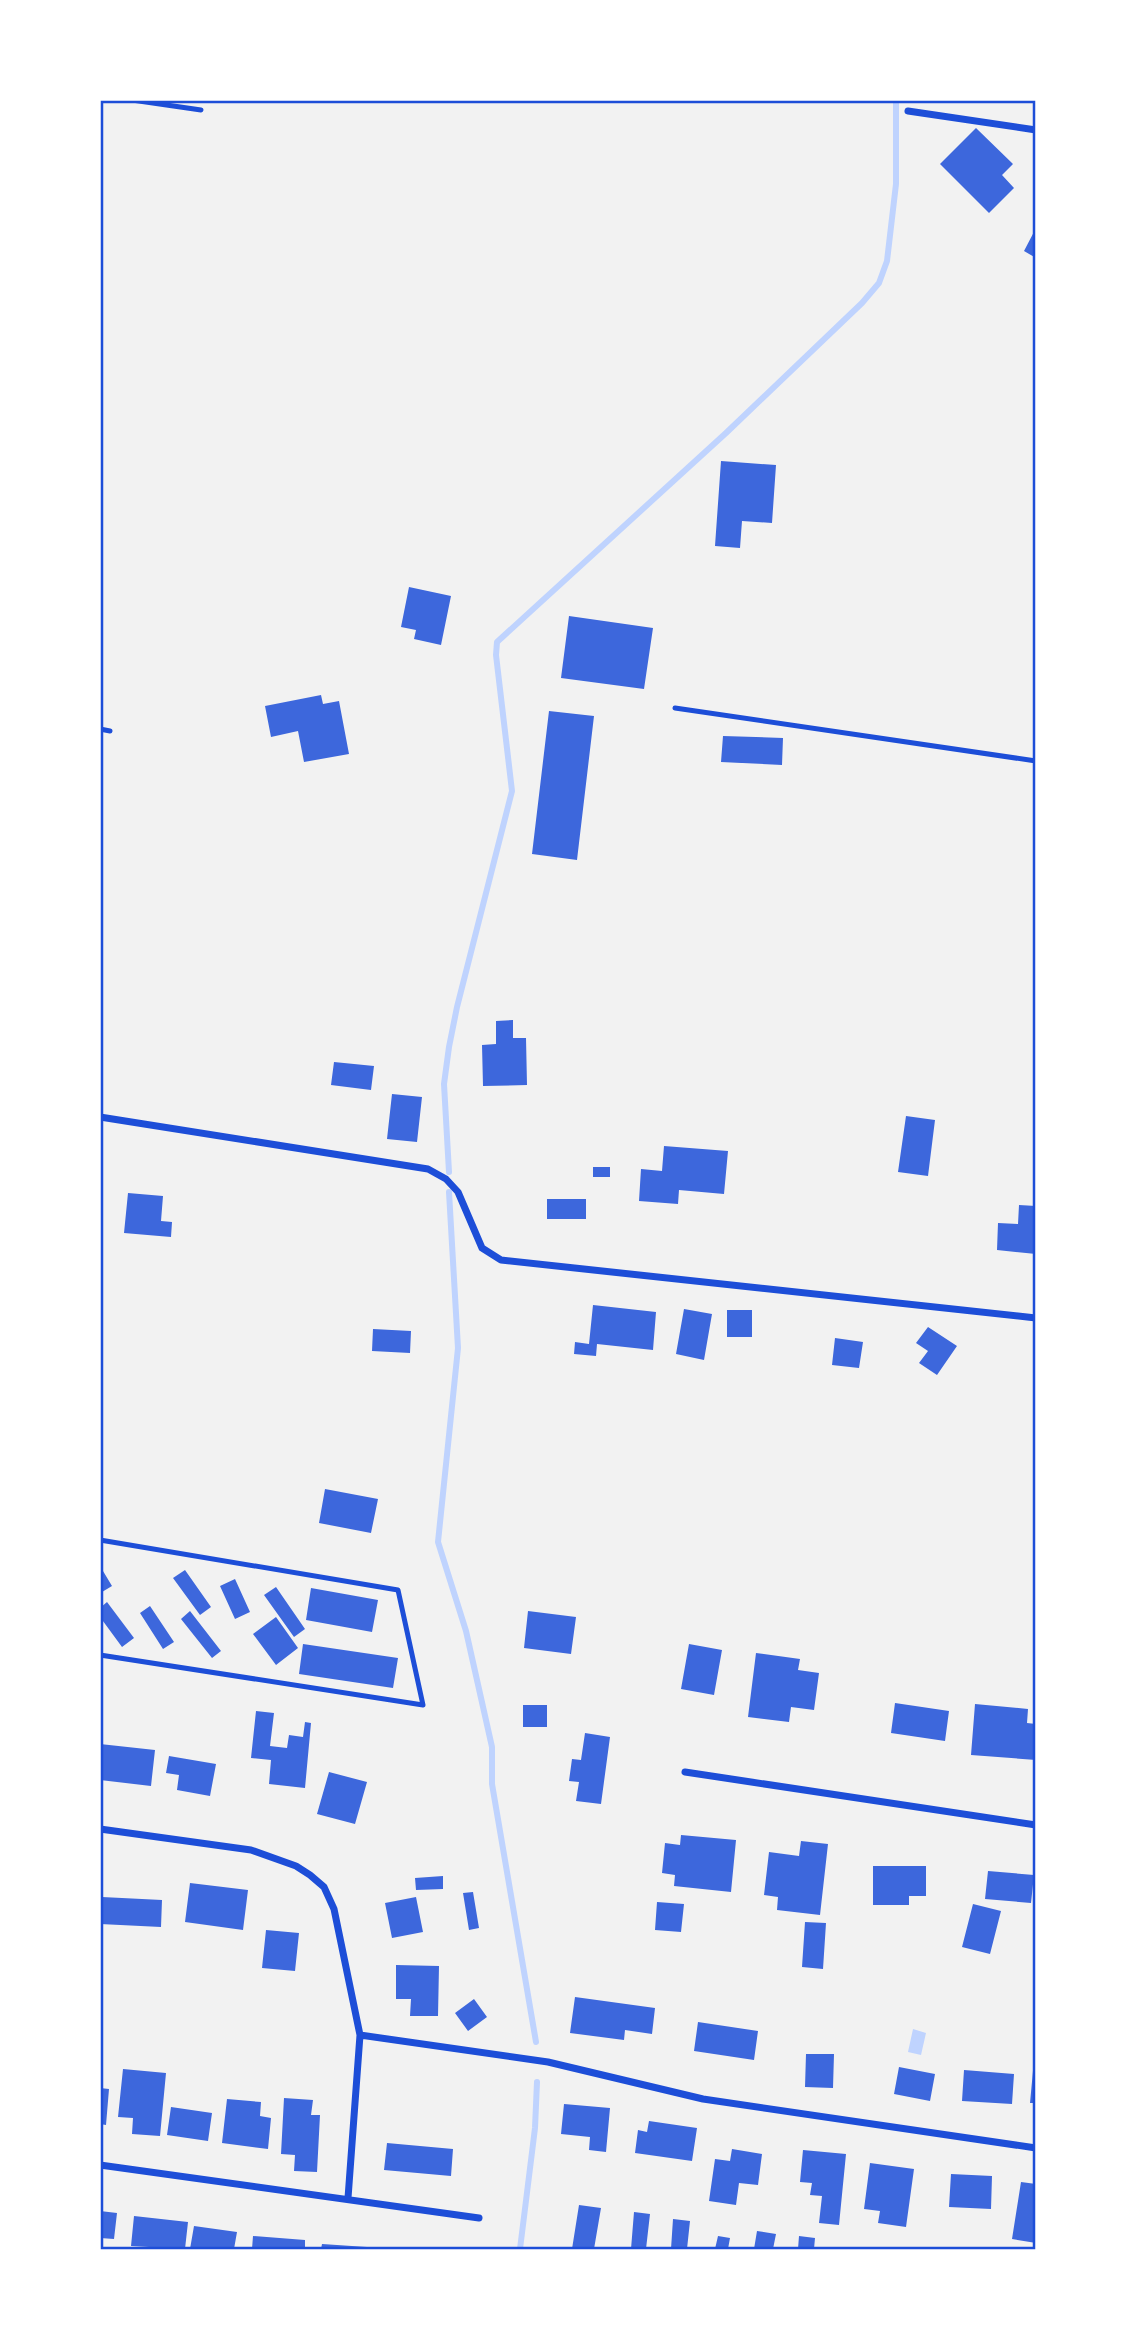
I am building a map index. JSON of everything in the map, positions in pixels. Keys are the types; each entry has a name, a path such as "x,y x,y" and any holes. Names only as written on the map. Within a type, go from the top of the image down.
{"street":[{"path":"908,111 1036,130"},
{"path":"100,1117 428,1169 446,1179 458,1192 482,1248 501,1260 1036,1318"},
{"path":"685,1772 1036,1825"},
{"path":"100,1829 251,1850 274,1856 310,1875 324,1887 334,1909 360,2035 348,2198"},
{"path":"360,2035 548,2062 703,2099 1036,2148"},
{"path":"100,2165 479,2218"}],"lane":[{"path":"132,100 201,110"},
{"path":"675,708 1036,761"},
{"path":"100,729 110,731"},
{"path":"100,1540 398,1590 423,1705 100,1655"}],"water":[{"path":"913,2029 926,2033 921,2055 908,2052"}],"building":[{"path":"976,128 1013,164 1002,175 1014,188 989,213 940,164"},
{"path":"1036,228 1036,258 1024,251"},
{"path":"721,461 776,465 772,523 742,521 740,548 715,546"},
{"path":"409,587 451,596 441,645 414,639 416,630 401,627"},
{"path":"569,616 653,628 644,689 561,678"},
{"path":"321,695 323,704 339,701 349,754 304,762 298,731 271,737 265,706"},
{"path":"549,711 594,716 577,860 532,854"},
{"path":"723,736 783,738 782,765 721,762"},
{"path":"513,1020 513,1038 526,1038 527,1085 483,1086 482,1045 496,1044 496,1021"},
{"path":"334,1062 374,1066 371,1090 331,1085"},
{"path":"392,1094 422,1097 417,1142 387,1139"},
{"path":"906,1116 935,1120 928,1176 898,1172"},
{"path":"664,1146 728,1151 724,1194 679,1190 678,1204 639,1201 641,1169 662,1171"},
{"path":"593,1167 610,1167 610,1177 593,1177"},
{"path":"128,1193 163,1196 161,1221 172,1222 171,1237 124,1233"},
{"path":"547,1199 586,1199 586,1219 547,1219"},
{"path":"1019,1205 1036,1206 1036,1254 997,1250 998,1223 1018,1224"},
{"path":"593,1305 656,1312 653,1350 597,1344 596,1356 574,1354 575,1342 589,1344"},
{"path":"684,1309 712,1314 704,1360 676,1354"},
{"path":"727,1310 752,1310 752,1337 727,1337"},
{"path":"928,1327 957,1346 937,1375 919,1363 928,1351 916,1343"},
{"path":"373,1329 411,1331 410,1353 372,1351"},
{"path":"835,1338 863,1342 859,1368 832,1365"},
{"path":"325,1489 378,1499 371,1533 319,1523"},
{"path":"100,1566 112,1586 102,1592 100,1588"},
{"path":"185,1570 211,1607 200,1615 173,1578"},
{"path":"235,1579 250,1612 235,1619 220,1586"},
{"path":"276,1587 305,1629 294,1637 264,1595"},
{"path":"311,1588 378,1600 372,1632 306,1620"},
{"path":"107,1602 134,1638 122,1647 100,1617 100,1608"},
{"path":"150,1606 174,1642 163,1649 140,1613"},
{"path":"190,1611 221,1651 212,1658 181,1619"},
{"path":"528,1611 576,1617 571,1654 524,1648"},
{"path":"276,1617 298,1648 276,1665 253,1634"},
{"path":"303,1644 398,1658 393,1688 299,1674"},
{"path":"689,1644 722,1650 714,1695 681,1689"},
{"path":"756,1653 800,1659 798,1670 819,1673 814,1710 791,1707 789,1722 748,1717"},
{"path":"895,1703 949,1711 945,1741 891,1733"},
{"path":"975,1704 1028,1709 1027,1723 1036,1724 1036,1760 971,1755"},
{"path":"523,1705 547,1705 547,1727 523,1727"},
{"path":"256,1711 274,1713 270,1746 287,1748 289,1735 303,1737 305,1722 311,1723 305,1788 269,1784 271,1760 251,1758"},
{"path":"585,1733 610,1737 601,1804 576,1801 579,1782 569,1781 572,1759 581,1760"},
{"path":"100,1744 155,1750 151,1786 100,1780"},
{"path":"169,1756 216,1764 210,1796 177,1790 179,1775 166,1773"},
{"path":"329,1772 367,1782 355,1824 317,1814"},
{"path":"681,1835 736,1840 731,1892 674,1886 675,1875 662,1873 665,1843 680,1845"},
{"path":"801,1841 828,1844 820,1915 777,1910 778,1897 764,1895 769,1852 799,1856"},
{"path":"873,1866 926,1866 926,1896 909,1896 909,1905 873,1905"},
{"path":"988,1871 1034,1875 1031,1903 985,1899"},
{"path":"443,1876 443,1889 416,1890 415,1878"},
{"path":"190,1883 248,1890 243,1930 185,1922"},
{"path":"473,1892 479,1928 469,1930 463,1893"},
{"path":"102,1897 162,1900 161,1927 100,1924"},
{"path":"416,1897 423,1932 392,1938 385,1903"},
{"path":"657,1902 684,1904 681,1932 655,1930"},
{"path":"973,1904 1001,1911 990,1954 962,1947"},
{"path":"805,1922 826,1923 823,1969 802,1967"},
{"path":"266,1930 299,1933 295,1971 262,1968"},
{"path":"396,1965 439,1966 438,2016 410,2016 411,1999 396,1999"},
{"path":"575,1997 655,2008 652,2034 625,2030 624,2040 570,2033"},
{"path":"474,1999 487,2017 468,2031 455,2013"},
{"path":"698,2022 758,2031 754,2060 694,2051"},
{"path":"806,2054 834,2054 833,2088 805,2087"},
{"path":"1034,2060 1036,2103 1030,2103"},
{"path":"899,2067 935,2074 930,2101 894,2094"},
{"path":"123,2069 166,2073 160,2136 132,2134 133,2118 118,2117"},
{"path":"964,2070 1014,2074 1012,2104 962,2101"},
{"path":"100,2088 109,2089 106,2125 100,2124"},
{"path":"284,2098 313,2100 311,2115 320,2115 317,2172 294,2171 295,2155 281,2154"},
{"path":"227,2099 261,2102 260,2116 271,2118 268,2149 222,2143"},
{"path":"564,2104 610,2108 606,2152 589,2150 590,2137 561,2134"},
{"path":"171,2107 212,2113 208,2141 167,2135"},
{"path":"649,2121 697,2128 692,2161 635,2153 638,2130 647,2132"},
{"path":"387,2143 453,2149 451,2176 384,2170"},
{"path":"732,2149 762,2154 758,2185 739,2183 736,2205 709,2201 715,2159 730,2161"},
{"path":"803,2150 846,2154 839,2225 819,2223 822,2196 810,2195 812,2183 800,2182"},
{"path":"870,2163 914,2169 906,2227 878,2223 880,2211 864,2209"},
{"path":"951,2174 992,2176 991,2209 949,2207"},
{"path":"1021,2182 1036,2184 1036,2243 1012,2239"},
{"path":"579,2205 601,2208 594,2249 572,2249"},
{"path":"100,2211 117,2213 114,2239 100,2238"},
{"path":"634,2212 650,2214 646,2249 631,2249"},
{"path":"134,2216 188,2222 185,2249 131,2246"},
{"path":"673,2219 690,2221 687,2249 671,2249"},
{"path":"194,2226 237,2232 234,2249 190,2249"},
{"path":"757,2231 776,2234 773,2249 754,2249"},
{"path":"253,2236 305,2240 305,2249 252,2249"},
{"path":"718,2236 730,2238 728,2249 715,2249"},
{"path":"799,2236 815,2238 814,2249 798,2249"},
{"path":"322,2244 367,2247 321,2249"}],"waterway":[{"path":"449,1172 444,1084 449,1047 512,791 496,655 497,642 726,433 862,303 879,283 887,261 896,184 896,100"},
{"path":"449,1192 458,1348 438,1542 466,1631 492,1747 492,1784 536,2042"},
{"path":"520,2249 535,2128 537,2082"}]}
